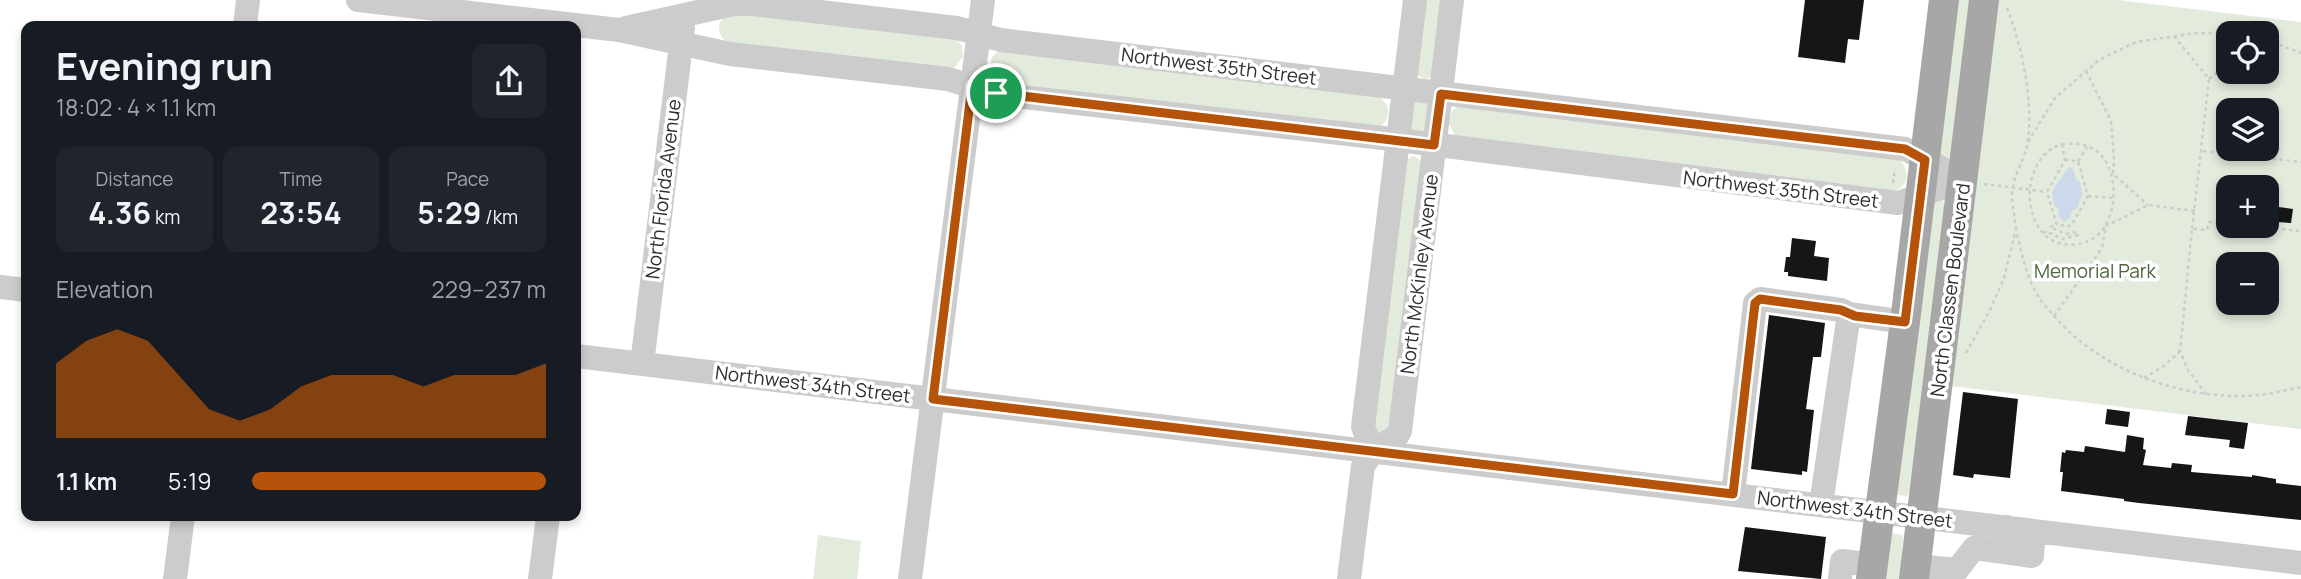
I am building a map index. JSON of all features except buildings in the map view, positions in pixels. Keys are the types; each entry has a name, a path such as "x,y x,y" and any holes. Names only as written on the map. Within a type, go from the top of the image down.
{"main road":[{"path":"1872,572 1944,0"},
{"name":"North Classen Boulevard","path":"1915,573 1975,182 1984,0"}],"street":[{"path":"246,21 248,0"},
{"name":"Northwest 35th Street","path":"358,0 541,21"},
{"path":"910,579 983,0"},
{"name":"North McKinley Avenue","path":"1415,0 1363,427 1373,451 1397,436 1400,431 1452,0"},
{"name":"Northwest 35th Street","path":"619,30 734,4 752,4 957,29 1001,40 1905,149 1975,182"},
{"name":"North Florida Avenue","path":"642,364 685,15"},
{"name":"Northwest 35th Street","path":"581,26 619,30 730,54 948,79 996,93 1399,140 1898,204 1975,182"},
{"path":"0,287 21,289"},
{"path":"1733,494 1755,303 1760,299 1905,322"},
{"path":"1821,505 1849,314"},
{"name":"Northwest 34th Street","path":"581,357 1922,517 2006,539 2035,531 2301,563"},
{"path":"1349,579 1363,466 1373,451"},
{"path":"175,579 182,521"},
{"path":"540,579 547,521"},
{"path":"1915,573 1956,575 1974,548 2006,539"},
{"path":"1840,579 1842,561 1872,572"}],"path":[{"path":"2004,0 2018,34 2025,73 2028,142"},
{"path":"2216,33 2195,33 2136,42 2099,60 2055,97 2028,142 2012,188 2022,255 2038,297 2074,338 2113,365 2144,378 2206,394 2244,396 2301,387"},
{"path":"2174,36 2209,79 2180,351 2188,370 2206,394"},
{"path":"2279,44 2300,53 2301,59"},
{"path":"2086,71 2111,121 2115,160 2113,174 2111,215 2099,236 2067,246 2050,241 2032,213 2029,190 2036,167 2052,147 2062,144 2087,147 2099,154 2113,174 2148,205"},
{"path":"2209,79 2216,73"},
{"path":"2057,225 2047,192 2065,160 2062,144"},
{"path":"2044,234 2046,232 2062,239 2078,235 2077,232 2066,234 2050,227 2071,226 2088,196 2078,161 2087,147"},
{"path":"2203,151 2301,162"},
{"path":"2065,160 2078,161"},
{"path":"1892,190 1895,168"},
{"path":"1975,182 2047,192"},
{"path":"2088,196 2113,198"},
{"path":"2106,226 2148,205 2195,211"},
{"path":"2192,229 2207,230 2209,222 2216,223"},
{"path":"2054,316 2102,248 2106,226"},
{"path":"1960,357 1966,353 1978,332 2004,278 2016,229"},
{"path":"2279,229 2301,231"},
{"path":"2144,378 2165,366 2180,351"}],"green space":[{"path":"1422,0 1444,0 1433,76 1426,79 1416,75"},
{"path":"1953,0 1969,0 1948,164 1935,152"},
{"name":"Memorial Park","path":"1995,0 2118,0 2301,22 2301,429 1951,386"},
{"path":"732,11 955,37 962,46 963,57 953,69 728,44 721,35 719,26"},
{"path":"998,51 1376,94 1387,105 1388,114 1380,127 997,83 989,69 992,57"},
{"path":"1415,101 1427,102 1430,108 1427,132 1410,130"},
{"path":"1457,107 1901,160 1907,175 1901,187 1891,192 1456,138 1448,122 1452,111"},
{"path":"1414,156 1421,161 1392,429 1386,436 1373,432 1407,159"},
{"path":"1942,196 1945,208 1910,491 1907,496 1897,495 1928,204"},
{"path":"1890,533 1903,535 1900,579 1883,579"},
{"path":"818,535 861,541 857,579 813,579"}],"water":[{"path":"2070,167 2074,170 2076,180 2080,182 2082,195 2077,208 2064,222 2059,216 2052,194"}],"route":[{"path":"972,86 996,93 1434,145 1441,94 1905,149 1925,160 1905,322 1760,299 1755,303 1733,494 933,399 972,86"}]}
